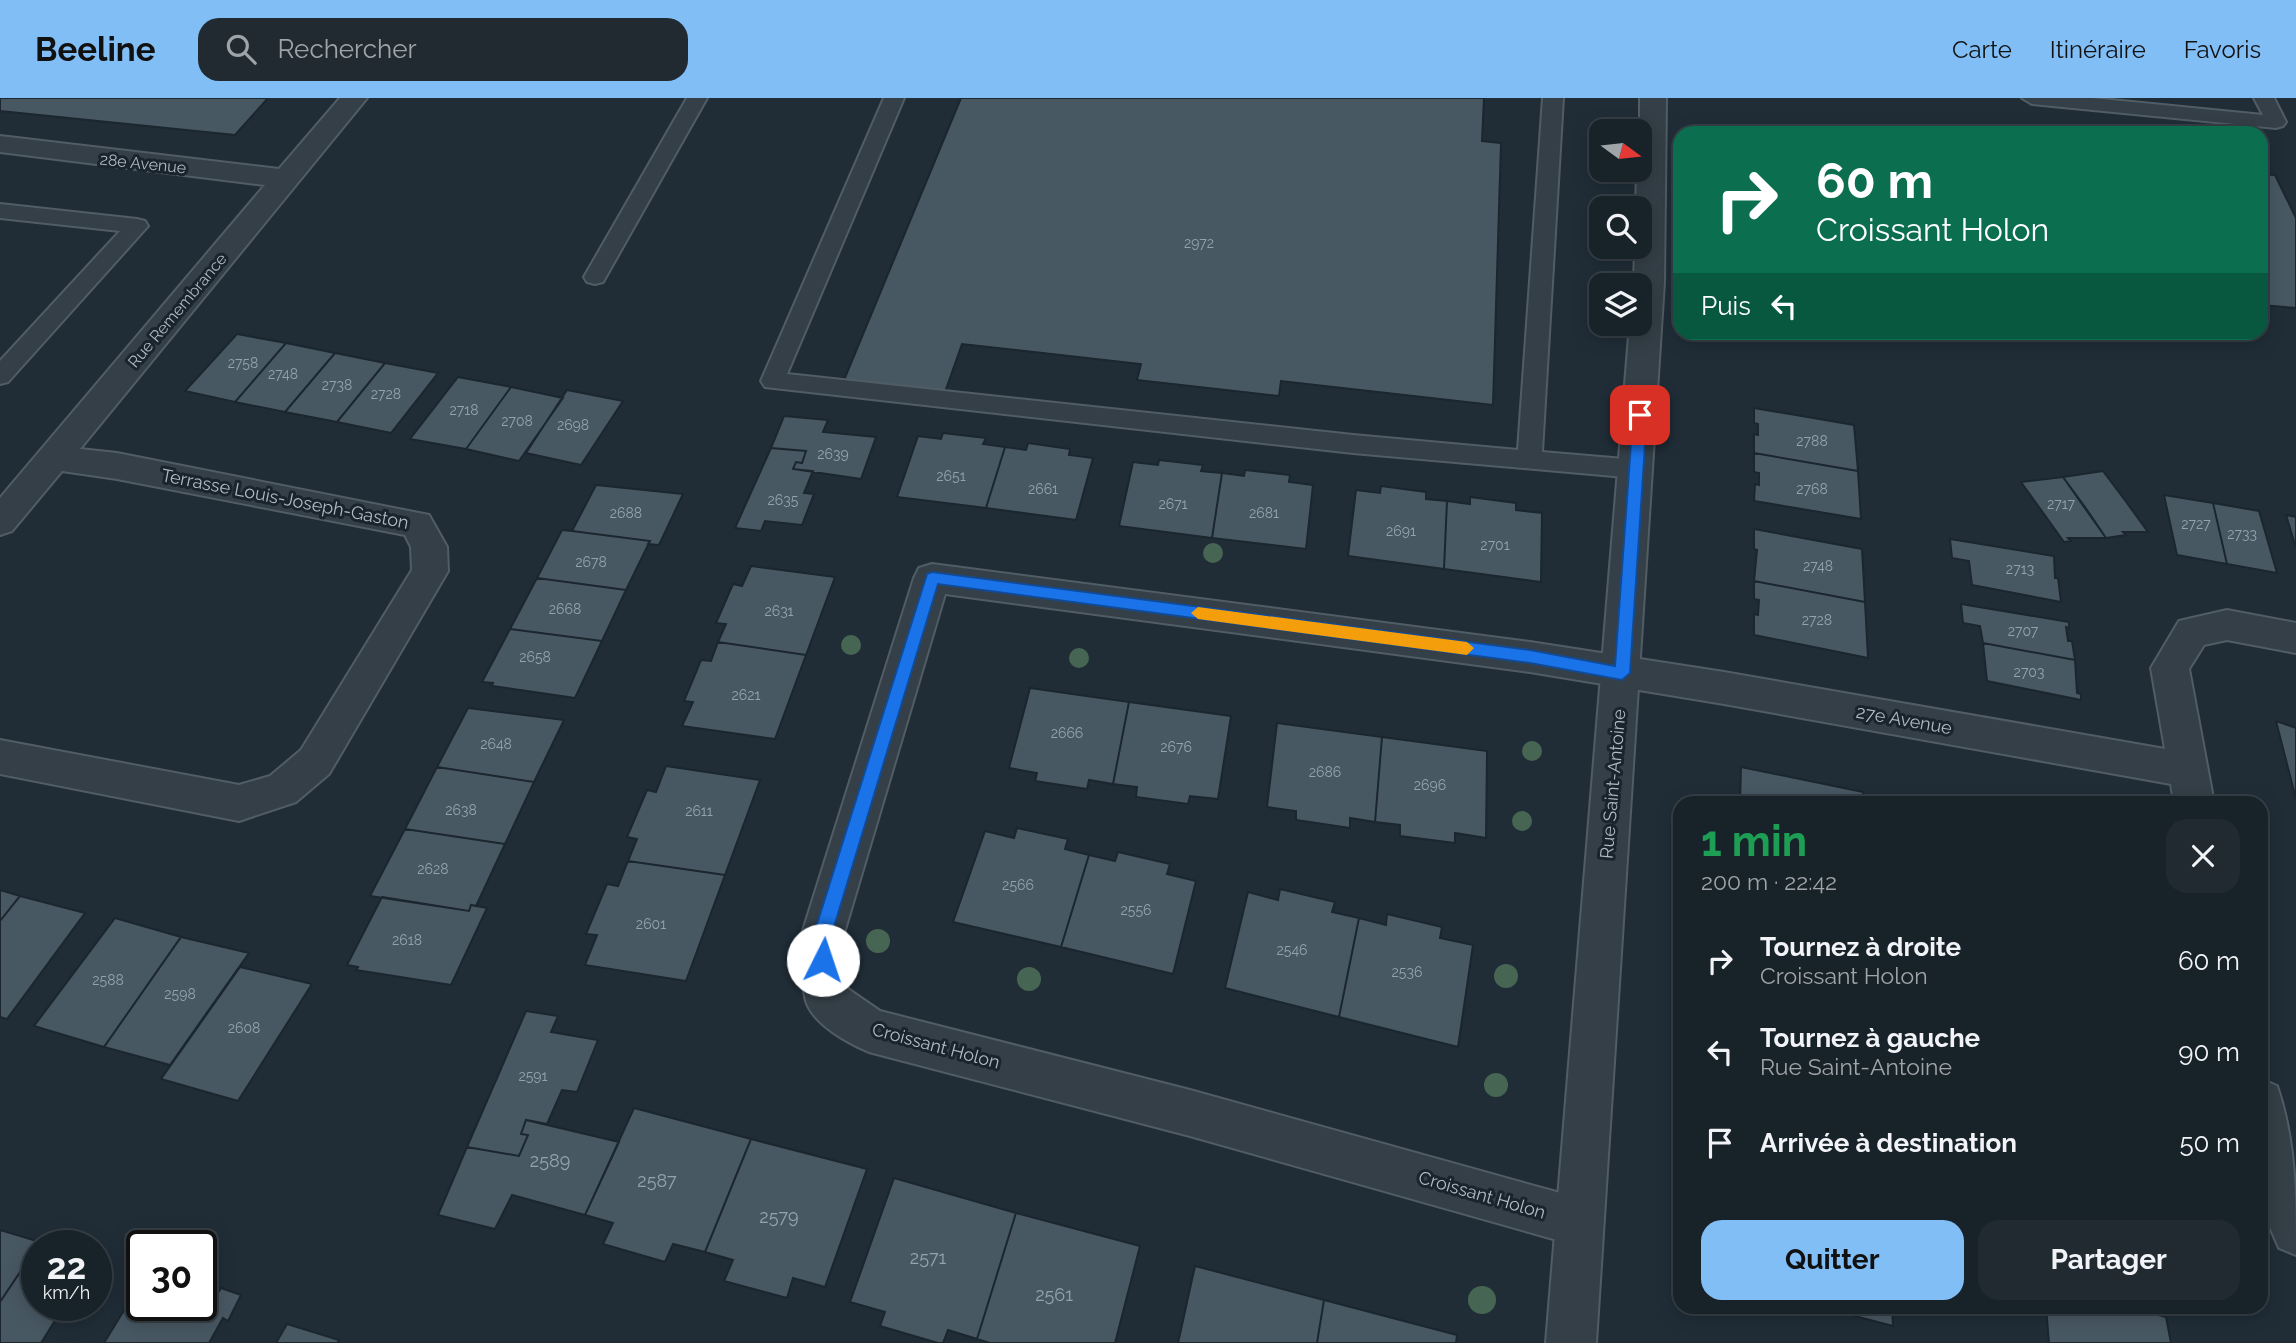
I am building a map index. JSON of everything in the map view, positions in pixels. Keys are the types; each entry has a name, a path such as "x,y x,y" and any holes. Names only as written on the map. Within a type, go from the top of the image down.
{"street":[{"name":"Rue Remembrance","path":"0,522 354,98"},
{"name":"Rue Saint-Antoine","path":"1571,1343 1649,282 1653,98"},
{"name":"28e Avenue","path":"0,144 286,179"},
{"name":"Terrasse Louis-Joseph-Gaston","path":"0,757 239,803 282,790 315,762 430,571 429,547 416,524 117,466 54,458"},
{"name":"Croissant Holon","path":"1578,1222 1189,1112 869,1030 828,1000 821,940 932,578 1530,657 1622,673"},
{"path":"2190,786 2170,668 2192,632 2227,625 2296,638"},
{"name":"27e Avenue","path":"1622,673 1738,690 2190,786"},
{"path":"2268,1133 2285,1208 2296,1231"}],"lane":[{"path":"595,277 697,98"},
{"path":"894,98 773,381 1353,444 1636,469"},
{"path":"1529,460 1553,98"},
{"path":"2032,98 2276,122 2264,98"},
{"path":"0,211 137,226 0,376"}],"building":[{"path":"0,98 268,98 235,135 0,111"},
{"path":"961,98 1484,98 1482,141 1501,143 1493,405 1281,381 1279,396 1137,380 1141,364 962,344 945,392 844,380"},
{"path":"2268,174 2275,175 2296,218 2296,308 2268,306"},
{"path":"237,334 286,343 235,402 185,391"},
{"path":"286,343 335,353 285,412 235,402"},
{"path":"335,353 385,363 337,422 285,412"},
{"path":"385,363 438,373 391,433 337,422"},
{"path":"458,377 511,387 466,449 410,439"},
{"path":"511,387 563,398 519,461 466,449"},
{"path":"567,390 623,401 581,465 526,453"},
{"path":"1754,408 1854,425 1858,471 1754,453 1754,434 1758,435 1758,424 1754,423"},
{"path":"784,416 828,420 823,432 876,437 861,479 793,469 796,462 802,463 806,451 771,448"},
{"path":"943,433 986,438 983,444 1005,447 986,508 897,497 918,436 941,439"},
{"path":"1028,443 1070,449 1069,455 1093,458 1076,520 986,508 1005,447 1026,450"},
{"path":"771,448 806,451 802,463 796,462 793,469 813,471 804,493 814,494 802,525 765,521 761,531 735,528"},
{"path":"1754,453 1858,471 1861,519 1754,501 1755,484 1759,485 1759,473 1754,472"},
{"path":"1159,460 1203,465 1201,471 1222,473 1212,538 1119,526 1133,462 1158,465"},
{"path":"1245,470 1290,475 1289,482 1313,485 1306,549 1212,538 1222,473 1244,476"},
{"path":"2103,471 2148,532 2123,532 2126,535 2106,538 2063,477"},
{"path":"2063,477 2106,538 2068,538 2071,541 2064,542 2021,482"},
{"path":"596,485 683,494 659,545 648,544 650,541 572,531"},
{"path":"1381,486 1426,492 1426,499 1447,501 1444,569 1348,556 1356,490 1380,493"},
{"path":"2164,495 2213,503 2227,564 2177,555"},
{"path":"1470,497 1516,503 1516,510 1542,513 1541,582 1444,569 1447,501 1470,504"},
{"path":"2213,503 2259,511 2277,573 2227,564"},
{"path":"2286,515 2296,517 2296,548"},
{"path":"1754,529 1862,549 1865,602 1754,581 1757,550 1754,549"},
{"path":"562,530 650,541 626,590 537,578"},
{"path":"1950,539 2054,556 2055,578 2058,578 2061,602 1972,585 1969,561 1952,558"},
{"path":"751,566 835,577 806,655 718,642 726,624 716,623 733,584 742,586"},
{"path":"537,578 626,590 602,641 510,629"},
{"path":"1754,581 1865,602 1868,658 1754,635 1754,614 1758,615 1759,600 1754,599"},
{"path":"1961,604 2069,622 2069,628 2066,627 2068,641 2072,641 2075,660 1983,643 1980,626 1963,623"},
{"path":"510,629 602,641 575,698 492,686 493,683 482,682"},
{"path":"718,642 806,655 775,739 682,726 693,702 684,701 701,660 711,661"},
{"path":"1983,643 2075,660 2077,693 2081,694 2081,700 1987,681"},
{"path":"1030,688 1129,702 1113,784 1089,780 1087,789 1035,781 1037,773 1009,768"},
{"path":"1129,702 1231,716 1218,799 1190,796 1188,804 1136,797 1137,787 1113,784"},
{"path":"468,708 564,720 534,782 437,767"},
{"path":"2276,721 2296,728 2296,799"},
{"path":"1277,723 1382,737 1375,822 1350,818 1350,828 1296,820 1296,811 1267,807"},
{"path":"1382,737 1487,751 1486,838 1455,833 1455,843 1400,836 1400,825 1375,822"},
{"path":"666,766 760,780 725,875 628,861 637,839 627,837 647,790 656,792"},
{"path":"437,767 534,782 505,844 405,829"},
{"path":"1741,767 1863,792 1863,796 1740,796"},
{"path":"1017,828 1068,839 1065,849 1089,855 1061,947 953,922 985,831 1014,838"},
{"path":"405,829 505,844 476,906 471,905 469,911 370,896"},
{"path":"1118,852 1170,864 1167,874 1196,881 1173,974 1061,947 1089,855 1115,861"},
{"path":"628,861 725,875 686,981 585,965 597,935 586,934 607,884 618,886"},
{"path":"1280,889 1335,902 1332,912 1359,918 1339,1017 1225,988 1248,892 1278,900"},
{"path":"0,890 20,896 0,921"},
{"path":"20,896 85,913 7,1019 0,1017 0,921"},
{"path":"382,897 469,911 471,905 487,908 451,985 356,970 358,967 347,965"},
{"path":"1387,914 1442,927 1440,938 1473,945 1458,1047 1339,1017 1359,918 1386,925"},
{"path":"115,918 181,937 104,1047 34,1026"},
{"path":"181,937 249,953 170,1065 104,1047"},
{"path":"240,967 312,984 238,1101 161,1079"},
{"path":"526,1011 558,1016 551,1032 598,1040 577,1092 562,1090 547,1124 526,1120 521,1134 528,1135 519,1156 467,1147"},
{"path":"634,1108 751,1139 705,1252 673,1244 665,1262 603,1244 613,1223 585,1215"},
{"path":"526,1120 619,1142 585,1215 512,1195 495,1229 438,1215 467,1147 519,1156 528,1135 521,1134"},
{"path":"751,1139 867,1169 825,1287 793,1278 787,1298 724,1281 733,1260 705,1252"},
{"path":"894,1178 1016,1213 977,1339 948,1330 943,1343 938,1343 880,1326 885,1312 850,1302"},
{"path":"1016,1213 1140,1246 1115,1343 990,1343 977,1339"},
{"path":"0,1230 21,1236 21,1270 0,1302"},
{"path":"1195,1266 1324,1300 1317,1343 1178,1343"},
{"path":"21,1271 21,1321 55,1321 41,1343 0,1343 0,1302"},
{"path":"221,1288 241,1295 228,1321 223,1318 209,1343 104,1343 126,1307 126,1321 217,1321 217,1294"},
{"path":"1324,1300 1457,1335 1456,1343 1317,1343"},
{"path":"1847,1314 1892,1314 1893,1326"},
{"path":"2047,1314 2155,1314 2166,1317 2171,1343 2049,1343"},
{"path":"287,1324 339,1340 337,1343 276,1343"}],"slow traffic":[{"path":"1198,613 1467,648"}],"route":[{"path":"823,960 821,940 932,578 1530,657 1622,673 1640,415"}]}
